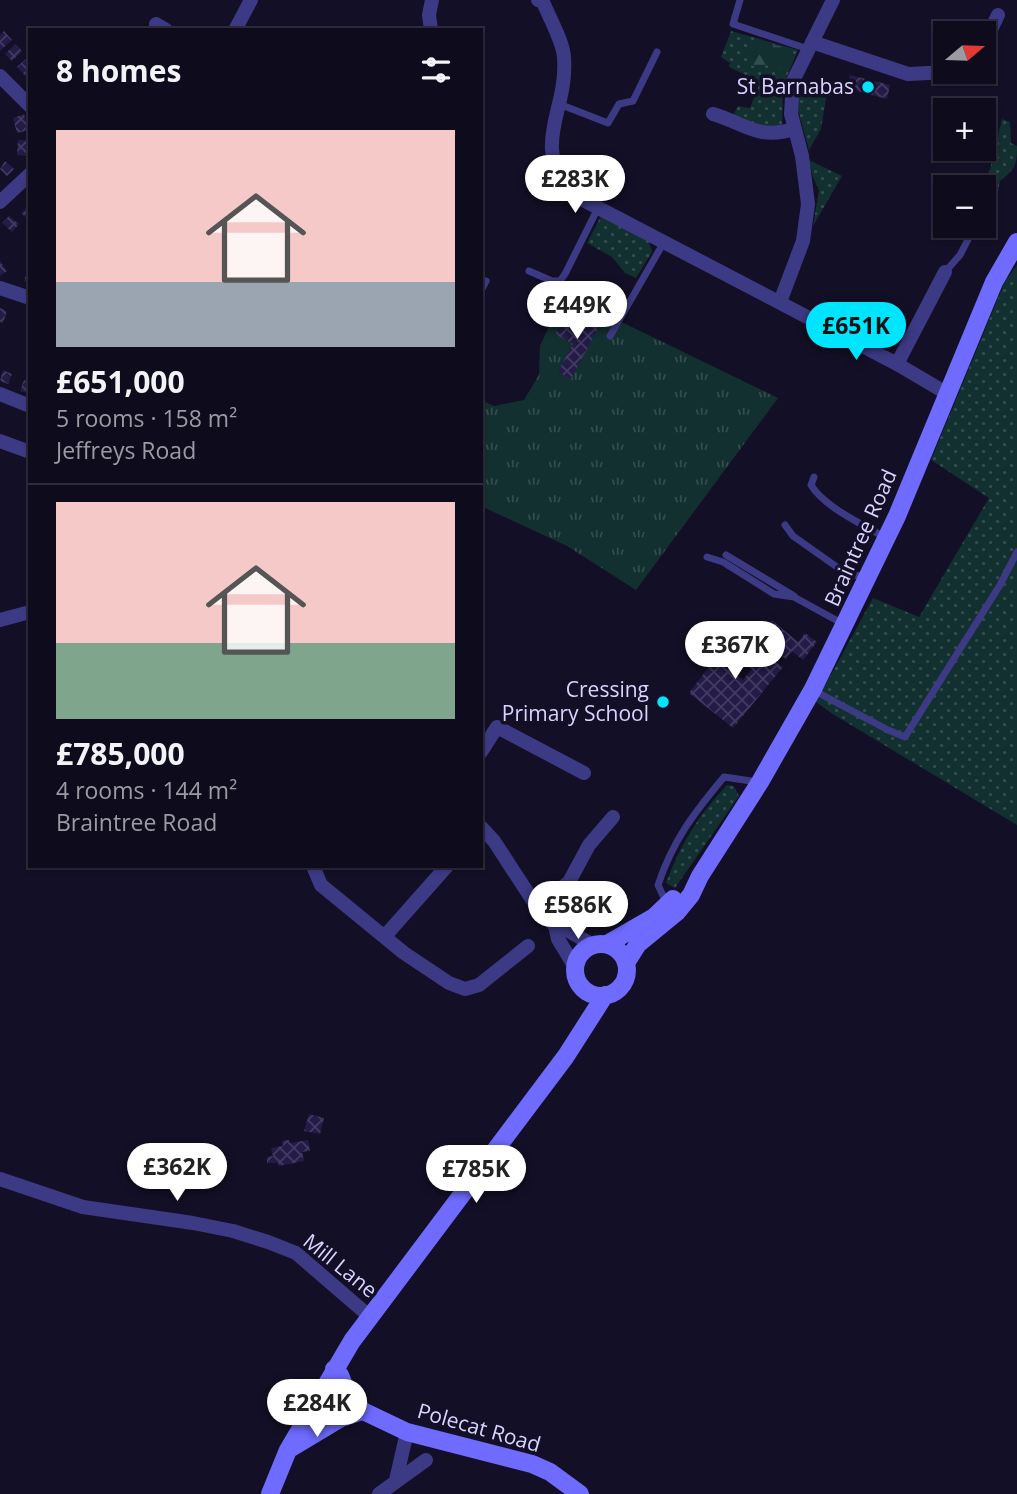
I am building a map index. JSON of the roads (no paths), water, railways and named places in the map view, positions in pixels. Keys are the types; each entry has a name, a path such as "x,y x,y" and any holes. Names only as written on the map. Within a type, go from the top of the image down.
{"main road":[{"name":"Braintree Road","path":"626,963 638,944 677,912 691,895 813,689 887,539 994,282 1017,242"},
{"name":"Braintree Road","path":"600,945 644,923 700,876"},
{"path":"581,986 592,994 605,995 614,992 623,984 627,971 619,951 600,945 581,953 575,967 581,986 584,1026"},
{"path":"270,1494 288,1450 334,1369 369,1316 566,1056 605,995"},
{"path":"288,1450 341,1419 362,1411 348,1395 340,1375 334,1369"},
{"name":"Polecat Road","path":"362,1411 407,1432 532,1464 550,1472 580,1494"}],"street":[{"path":"236,28 251,0"},
{"path":"431,28 429,15 432,0"},
{"path":"780,302 803,241 808,204 802,156 791,114 793,81 833,0"},
{"path":"542,1 565,56 551,141 551,162 568,192 897,364 948,394"},
{"path":"995,21 998,15"},
{"path":"810,46 908,74 933,73"},
{"path":"0,76 28,104"},
{"path":"713,114 762,133 776,135 794,129"},
{"path":"0,202 28,176"},
{"path":"897,364 945,272"},
{"path":"0,288 28,297"},
{"path":"0,394 28,405"},
{"path":"1,444 28,451"},
{"path":"0,621 28,612"},
{"path":"483,749 497,727 583,773"},
{"path":"537,907 569,883 589,845 613,817"},
{"path":"483,829 494,841 537,907 555,926 600,945"},
{"path":"314,868 321,885 404,953 449,983 469,989 479,985 528,946"},
{"path":"385,936 445,868"},
{"path":"555,926 558,939 575,967"},
{"name":"Mill Lane","path":"0,1179 82,1207 193,1223 268,1242 296,1253 369,1316"},
{"path":"396,1480 407,1432"},
{"path":"379,1494 426,1460"}],"lane":[{"path":"740,0 733,24 810,46"},
{"path":"558,104 608,123 619,104 633,101 657,52"},
{"path":"528,271 552,281 560,281 598,208"},
{"path":"945,272 960,255 969,238"},
{"path":"610,336 664,242"},
{"path":"483,288 486,281"},
{"path":"814,477 811,485 818,494 887,539"},
{"path":"785,525 793,536 844,572 868,579"},
{"path":"813,689 905,737 1000,586 1017,552"},
{"path":"726,555 846,625"},
{"path":"707,557 723,562 774,594 794,597"},
{"path":"668,904 657,885 666,861 690,817 724,777 760,782"}],"place":[{"name":"St Barnabas","path":"868,87"},
{"name":"Cressing Primary School","path":"663,702"}]}
